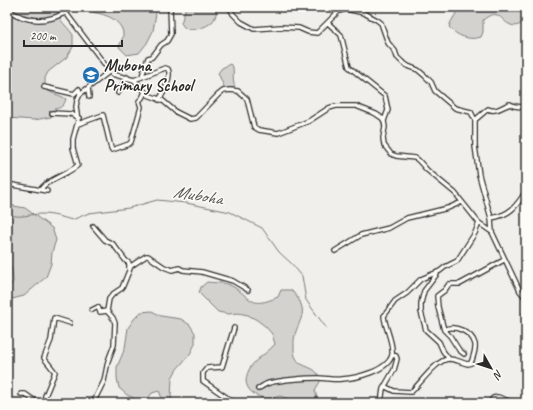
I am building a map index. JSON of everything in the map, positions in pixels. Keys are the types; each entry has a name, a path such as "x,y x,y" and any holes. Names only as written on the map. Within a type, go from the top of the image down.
{"street":[{"path":"142,76 148,58 152,57 161,45 167,41 171,34 170,7"},
{"path":"7,9 24,19 35,21 52,18 66,13 113,74 134,80 149,96 162,100 176,112 192,119 196,118 214,98 223,91 230,90 238,91 247,99 254,126 259,130 278,133 309,121 329,108 336,106 356,106 376,114 384,121"},
{"path":"231,10 241,22 254,29 281,27 299,28 317,33 339,11 346,9 364,13 377,20 383,28 388,43 402,62 418,70 431,82 435,91 455,108 471,112 475,120 475,146 479,175 491,218 492,232 504,260 520,291 526,298"},
{"path":"328,23 341,36 349,67 385,96 388,110 384,121 385,127 383,138 384,145 391,154 415,158 418,160 427,170 456,193 479,223 492,232"},
{"path":"134,80 165,68 169,70 170,73 164,93 159,100"},
{"path":"41,189 43,185 62,176 77,166 72,139 78,124 76,107 80,94 110,71"},
{"path":"118,93 127,77"},
{"path":"44,87 74,94 79,89 80,94"},
{"path":"88,88 89,97"},
{"path":"78,124 103,115 112,150 129,144 131,142 141,107 139,101 145,92"},
{"path":"475,120 488,109 492,111 497,110 510,104 522,107"},
{"path":"52,113 71,114 78,118"},
{"path":"7,184 47,190"},
{"path":"491,218 508,213 513,209 526,191"},
{"path":"335,251 361,235 389,228 407,218 448,208 462,202"},
{"path":"258,389 268,383 317,378 341,380 365,375 386,364 392,354 384,316 399,297 423,278 437,273 457,261 475,233 479,223"},
{"path":"93,226 105,240 113,244 129,263 130,272"},
{"path":"107,311 109,299 113,294 122,288 130,272 131,266 148,256 164,267 172,270 179,268 183,270 202,272 233,281 248,290"},
{"path":"464,354 444,330 437,301 438,294 445,290 450,284 460,284 504,260"},
{"path":"437,273 424,291 421,303 421,312 426,330 437,339 449,359"},
{"path":"92,310 98,307 100,312 107,311"},
{"path":"93,403 104,381 108,361 114,345 115,323 107,311"},
{"path":"21,394 25,394 35,401 44,403 45,396 55,372 44,358 51,340 54,318 70,323"},
{"path":"384,386 394,391 411,392 445,360 449,359 468,364 470,363 475,349 475,344 467,334 462,331 451,327 444,330"},
{"path":"231,403 229,399 203,381 203,373 207,368 222,367 234,328"},
{"path":"381,403 384,386 394,370 398,359 392,354"},
{"path":"489,403 493,398 498,397 514,403"}],"shaded area":[{"path":"7,7 59,7 58,15 73,35 73,47 67,57 48,72 45,78 45,88 49,92 66,99 62,106 54,109 51,117 34,120 7,118"},
{"path":"83,7 158,7 153,31 147,43 139,53 127,55 119,47 123,38 123,32 118,23 110,17 89,11"},
{"path":"185,7 216,7 216,15 212,22 207,26 188,29 181,23"},
{"path":"459,7 526,7 526,16 522,23 513,26 499,16 488,16 483,20 483,32 481,37 468,38 459,35 449,27"},
{"path":"230,64 233,67 235,87 225,89 218,73 222,68"},
{"path":"7,204 25,208 52,228 56,240 52,252 51,264 46,277 24,296 12,299 7,294 7,289 13,282 12,269 7,263"},
{"path":"207,282 230,285 256,302 268,301 278,297 281,290 291,290 302,306 301,318 294,338 295,355 299,362 314,370 319,376 321,380 315,390 318,402 322,403 292,403 291,400 280,396 263,398 250,391 246,382 247,374 253,364 275,344 272,334 265,326 248,315 218,312 199,293 201,287"},
{"path":"152,311 161,316 181,319 190,325 195,333 195,344 190,354 177,369 172,378 171,398 175,403 164,403 159,391 152,393 145,403 139,403 136,399 127,395 119,388 117,367 125,348 128,328 141,312"}],"waterway":[{"name":"Muboha","path":"7,214 21,216 45,214 72,220 89,213 129,208 157,200 186,203 230,212 262,228 279,252 302,276 306,300 327,329"}],"place":[{"name":"Mubona Primary School","path":"91,75"}]}
